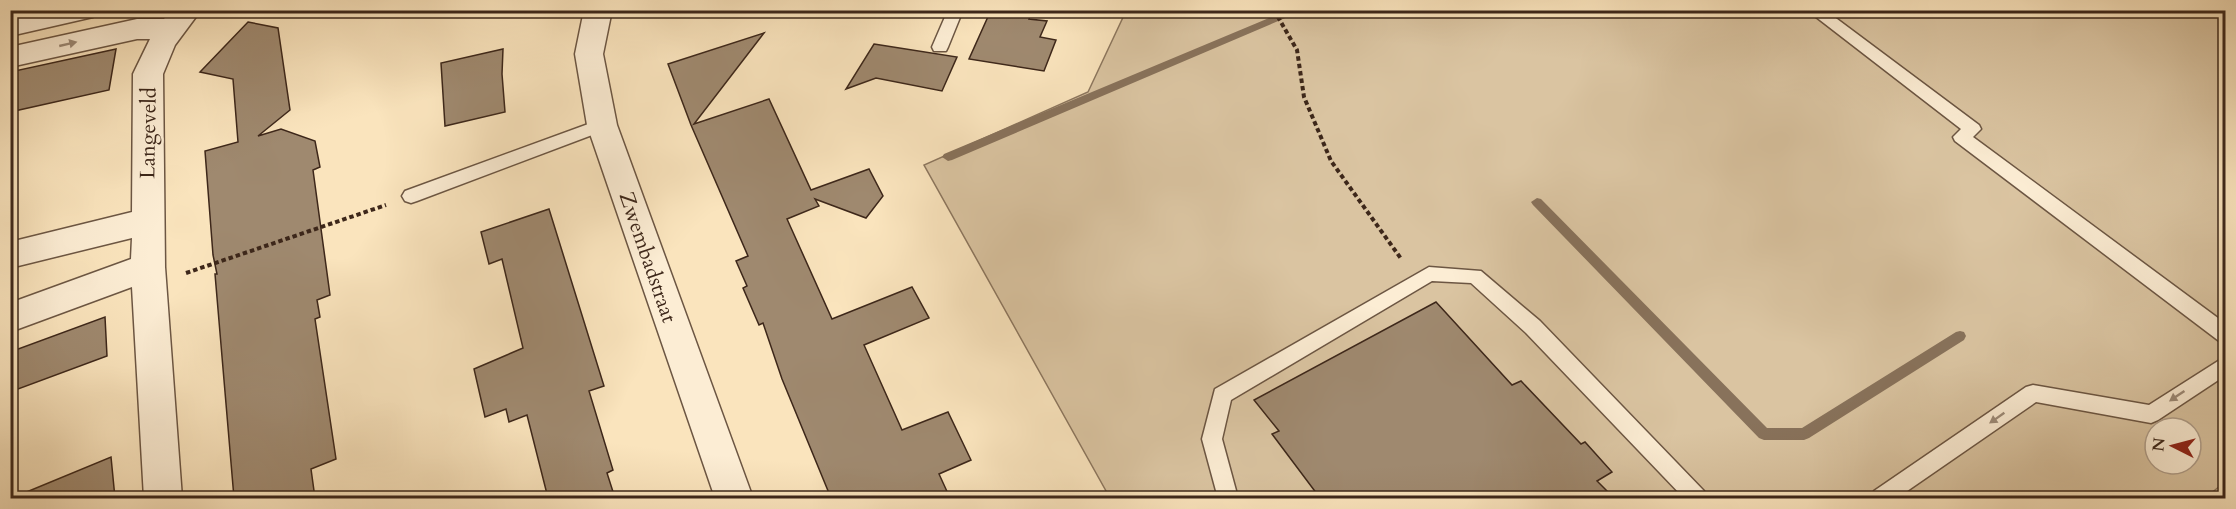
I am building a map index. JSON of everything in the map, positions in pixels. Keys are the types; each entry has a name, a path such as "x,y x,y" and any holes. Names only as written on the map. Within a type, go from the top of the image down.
{"street":[{"path":"10,26 83,10"},
{"name":"Zwembadstraat","path":"598,10 589,54 602,125 734,498"},
{"path":"10,57 178,20"},
{"name":"Langeveld","path":"163,498 148,277 148,74 153,59 178,20"},
{"path":"10,255 147,221"},
{"path":"10,318 148,277"}],"lane":[{"path":"940,47 956,10"},
{"path":"1815,10 1973,129 1961,137 2226,335"},
{"path":"411,196 602,125"},
{"path":"1228,498 1212,439 1222,395 1429,274 1475,276 1533,327 1697,498"},
{"path":"1881,498 2033,393 2151,414 2226,364"}],"path":[{"path":"1275,12 1297,50 1304,97 1331,161 1417,281"},
{"path":"148,277 411,196"}],"shaded area":[{"path":"1126,11 2225,11 2225,482 2205,498 1110,498 924,165 1088,92"}],"building":[{"path":"991,10 1032,10 1029,19 1047,21 1040,37 1056,40 1044,71 969,59"},
{"path":"248,22 278,28 290,110 258,136 281,129 315,141 320,167 313,170 330,295 317,300 320,317 315,319 336,459 311,469 315,498 234,498 205,151 238,142 233,79 200,72"},
{"path":"764,33 694,124 769,99 811,190 869,169 883,196 866,218 815,199 819,206 787,219 832,319 912,287 929,318 864,345 902,430 948,412 971,460 939,474 950,498 831,498 782,379 763,323 759,325 743,288 747,286 736,261 748,256 691,125 668,64"},
{"path":"874,44 957,57 942,91 876,78 846,89"},
{"path":"116,49 109,90 10,112 10,72"},
{"path":"503,49 505,112 445,126 441,63"},
{"path":"549,209 604,386 589,391 613,470 607,473 615,498 548,498 527,415 509,422 506,409 485,417 474,369 523,348 502,259 489,264 481,232"},
{"path":"1436,302 1512,385 1521,381 1581,444 1585,442 1612,472 1597,481 1614,498 1320,498 1272,434 1279,431 1254,400"},
{"path":"105,317 107,356 10,392 10,352"},
{"path":"111,457 115,498 12,498"}],"waterway":[{"path":"948,157 1299,10"},
{"path":"1537,202 1764,434 1804,434 1960,336"}]}
